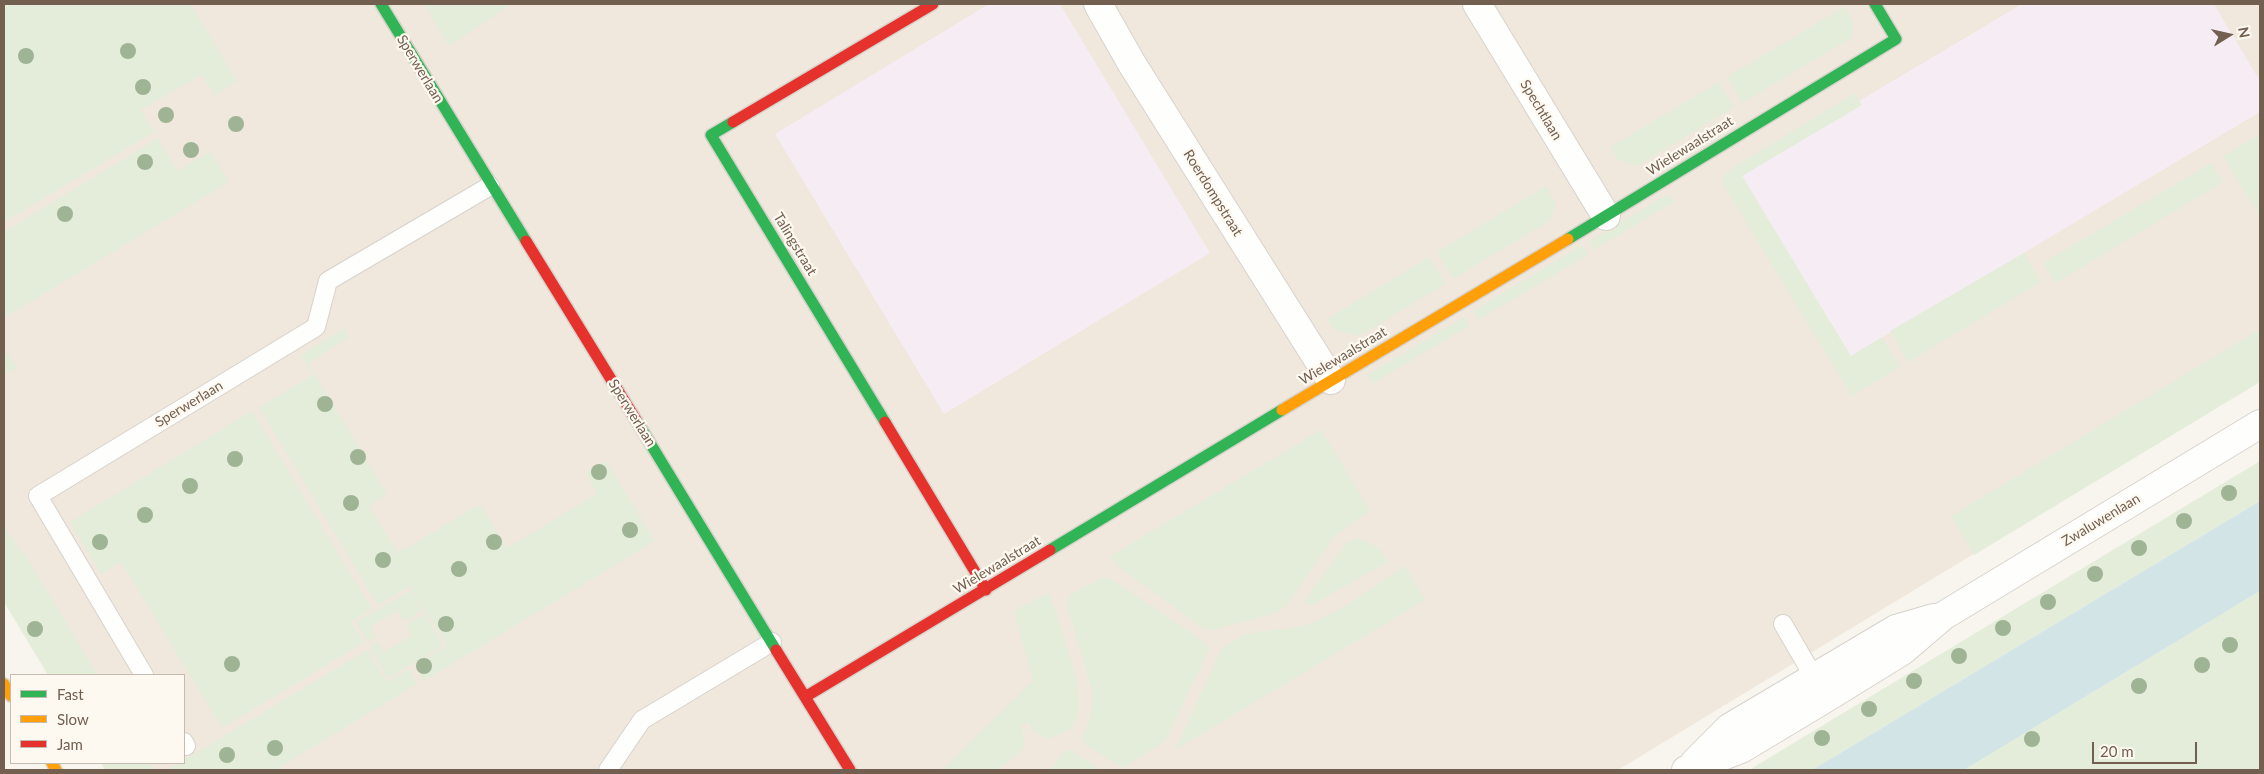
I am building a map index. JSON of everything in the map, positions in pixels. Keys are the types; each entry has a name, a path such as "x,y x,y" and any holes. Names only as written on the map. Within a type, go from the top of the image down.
{"street":[{"name":"Sperwerlaan","path":"381,4 490,186 850,770"},
{"name":"Talingstraat","path":"933,4 711,135 986,590"},
{"name":"Roerdompstraat","path":"1098,4 1132,64 1331,380"},
{"name":"Spechtlaan","path":"1477,4 1606,216"},
{"name":"Wielewaalstraat","path":"805,697 986,590 1896,39 1875,4"},
{"name":"Zwaluwenlaan","path":"1820,688 1896,629 1942,616 2260,424"}],"lane":[{"name":"Sperwerlaan","path":"143,674 38,496 316,327 328,281 490,186"},
{"path":"1783,624 1820,688"},
{"path":"608,770 642,720 772,642"}],"shaded area":[{"path":"4,4 2260,4 2260,380 1618,770 110,770 107,764 185,764 185,674 54,674 4,588"},
{"path":"989,4 1060,4 1210,253 944,414 775,134"},
{"path":"2022,4 2214,4 2260,81 2260,112 1849,357 1740,172"},
{"path":"2260,501 2260,591 1964,770 1812,770"}],"green space":[{"path":"4,4 191,4 237,82 215,95 201,75 141,110 154,132 4,222"},
{"path":"424,4 512,4 449,46"},
{"path":"1844,7 1854,24 1851,38 1742,103 1727,77"},
{"path":"1719,82 1734,107 1637,166 1619,161 1610,147"},
{"path":"1855,93 1862,105 1742,176 1851,356 1882,337 1900,367 1852,396 1722,183 1726,172"},
{"path":"2260,134 2260,218 2223,156"},
{"path":"158,138 178,171 210,151 229,182 4,318 4,232"},
{"path":"2211,163 2223,182 2056,283 2043,263"},
{"path":"1546,186 1556,204 1551,220 1453,279 1437,252"},
{"path":"1666,195 1677,200 1594,250 1589,241"},
{"path":"1582,245 1588,255 1478,320 1473,311"},
{"path":"2024,253 2041,282 1908,362 1890,331"},
{"path":"1429,257 1445,284 1359,336 1334,330 1327,319"},
{"path":"1464,317 1469,326 1372,384 1367,375"},
{"path":"344,328 349,338 308,363 387,494 369,506 398,553 480,504 507,548 597,494 586,473 606,461 655,541 424,681 415,665 447,645 410,586 378,605 259,407 313,375 301,355"},
{"path":"2260,329 2260,382 1974,555 1951,516"},
{"path":"4,346 17,368 4,376"},
{"path":"252,411 372,609 351,622 363,643 222,728 121,562 101,574 70,522"},
{"path":"1321,430 1370,510 1334,537 1287,605 1273,614 1212,630 1203,628 1116,565 1110,556"},
{"path":"2260,461 2260,501 1812,770 1749,770"},
{"path":"4,524 22,554 24,553 97,674 47,674 4,602"},
{"path":"1359,539 1369,542 1376,547 1383,553 1388,562 1310,606 1304,601 1348,541"},
{"path":"1405,566 1425,600 1175,750 1221,650 1243,636 1263,631 1295,627 1319,620"},
{"path":"1110,578 1206,643 1209,649 1166,740 1125,767 1119,766 1085,744 1081,738 1088,724 1094,696 1068,609 1070,595 1099,579"},
{"path":"412,590 423,610 404,621 397,611 370,626 376,637 367,642 356,622"},
{"path":"2260,591 2260,770 1964,770"},
{"path":"1049,593 1075,674 1079,706 1075,722 1065,732 1047,739 1032,731 1029,722 1021,725 1025,745 1022,751 998,770 942,770 1033,681 1014,611"},
{"path":"425,613 443,645 388,679 370,647 378,642 384,652 411,636 406,625"},
{"path":"367,650 387,682 409,669 417,684 275,770 166,770 177,764 185,764 185,759"},
{"path":"1065,751 1072,751 1101,770 1047,770 1053,767"},
{"path":"102,764 151,764 154,769 105,770"}],"traffic: fast":[{"path":"381,4 526,241"},
{"path":"1568,239 1896,39 1875,4"},
{"path":"733,122 711,135 885,422"},
{"path":"1050,550 1282,410"},
{"path":"636,420 776,650"}],"traffic: slow":[{"path":"1282,410 1568,239"},
{"path":"4,684 10,694"},
{"path":"53,764 56,770"}],"traffic: jam":[{"path":"733,122 933,4"},
{"path":"526,241 636,420"},
{"path":"885,422 986,590"},
{"path":"805,697 1050,550"},
{"path":"776,650 850,770"}]}
